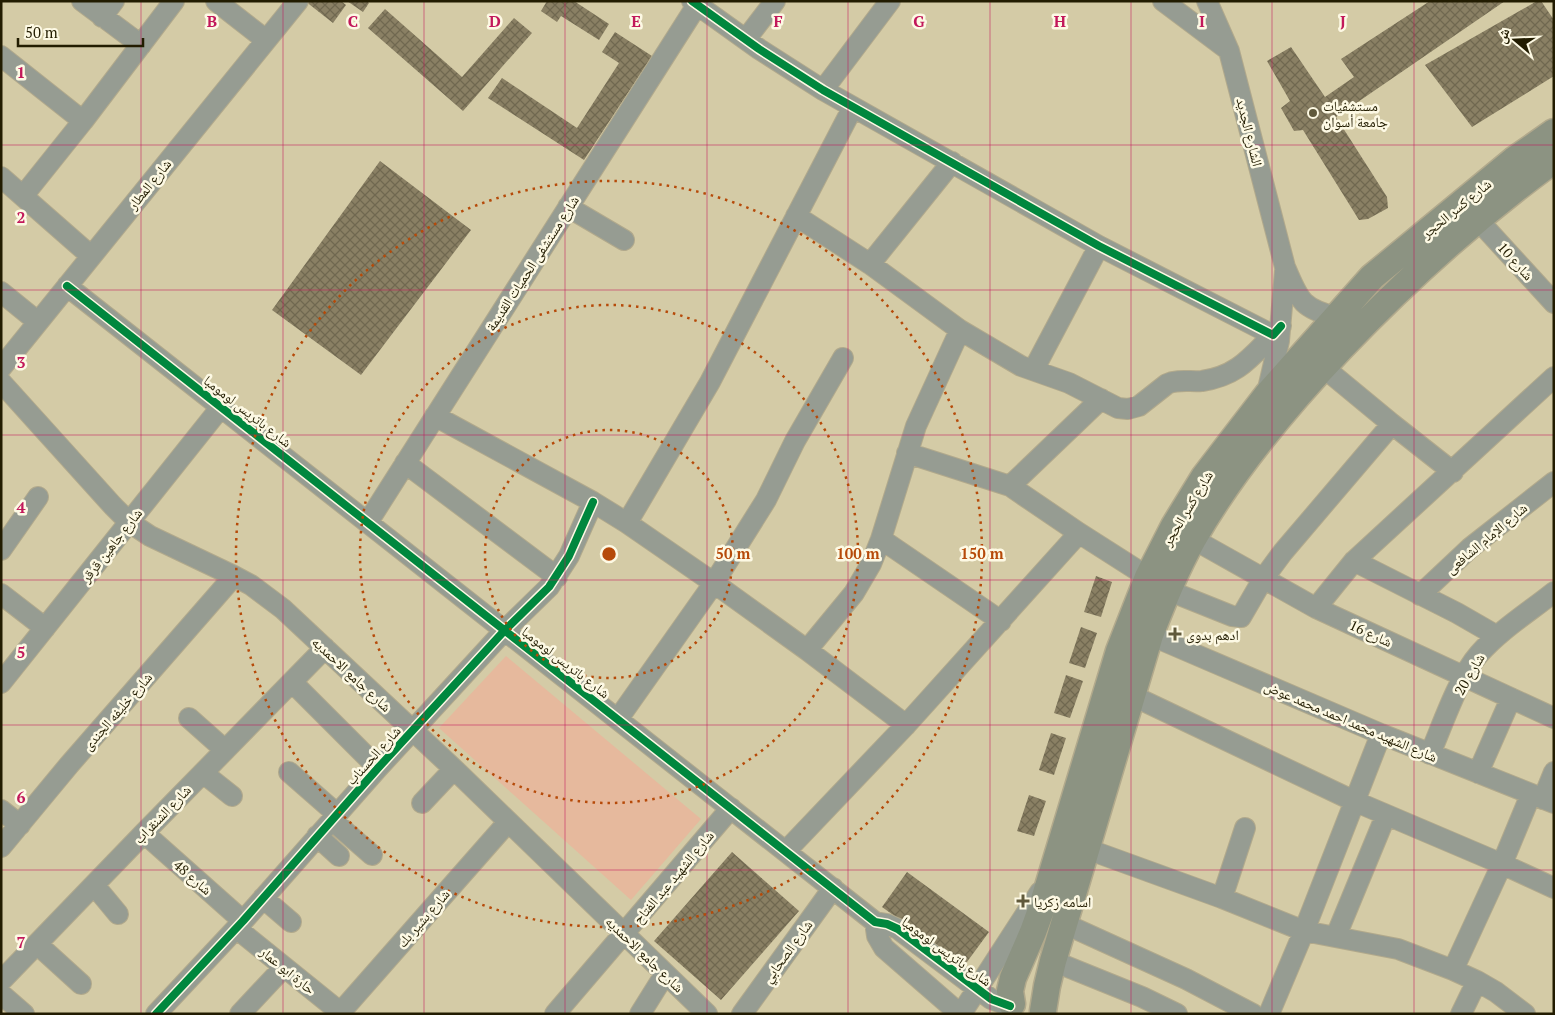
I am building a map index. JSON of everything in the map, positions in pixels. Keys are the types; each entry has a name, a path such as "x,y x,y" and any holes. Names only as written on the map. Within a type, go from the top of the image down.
{"main road":[{"name":"شارع كسر الحجر","path":"1043,1012 1046,986 1150,635 1158,583 1174,526 1204,477 1266,395 1372,277 1514,160 1554,132"},
{"name":"شارع كسر الحجر","path":"1009,1008 1013,978 1033,932 1052,874 1119,650 1158,583 1193,539 1221,493 1253,450 1323,367 1372,315 1424,266 1519,185 1554,160"},
{"path":"1009,1008 1023,1000 1029,1000 1040,1006 1043,1012"}],"street":[{"path":"82,1 108,9 141,45"},
{"path":"23,196 83,121 174,1"},
{"path":"216,1 266,40"},
{"name":"شارع المطار","path":"2,369 298,1"},
{"path":"746,40 774,1"},
{"path":"823,90 890,1"},
{"path":"1162,1 1229,51"},
{"name":"الشارع الجديد","path":"1206,1 1229,51 1285,267 1298,296 1303,302 1315,311 1336,317"},
{"path":"695,3 746,40 823,90 1099,246 1277,330 1246,361 1232,372 1221,377 1200,381 1172,381 1139,406 1128,410 1118,408 1069,382 1012,361 960,330 870,264 796,216"},
{"name":"شارع مستشفى الحميات القديمة","path":"368,522 695,3"},
{"path":"1,56 83,121"},
{"path":"627,523 710,382 853,107"},
{"path":"870,264 952,162"},
{"path":"1,178 91,256"},
{"path":"568,207 624,240"},
{"name":"شارع 10","path":"1478,220 1554,303"},
{"path":"1034,369 1099,246"},
{"name":"الشارع الجديد","path":"1266,395 1276,356 1277,330 1285,267"},
{"name":"شارع باتريس لومومبا","path":"67,286 876,922 888,924 898,929 991,999 1009,1008"},
{"path":"1,292 38,322"},
{"path":"807,650 854,594 871,564 881,539 916,426 960,330"},
{"path":"618,719 714,582 766,500 795,441 843,358"},
{"path":"1323,367 1453,472"},
{"name":"شارع جامع الاحمديه","path":"2,369 113,506 129,522 161,542 251,585 283,609 454,769 707,1014"},
{"path":"1316,608 1354,561 1453,472 1554,377"},
{"path":"1010,486 1101,399"},
{"name":"شارع جاهين قرقر","path":"1,683 221,406"},
{"path":"435,416 593,502 627,523 714,582 906,725"},
{"path":"907,453 1010,486 1158,583 1232,616 1241,617 1263,579 1283,552 1392,424"},
{"path":"405,463 557,577"},
{"name":"شارع الإمام الشافعى","path":"1420,595 1470,548 1554,482"},
{"path":"1,550 38,497"},
{"name":"شارع الحسناب","path":"156,1014 240,924 412,730 557,577 569,556 593,502"},
{"path":"786,851 906,725 1079,533"},
{"path":"881,539 1001,621"},
{"name":"شارع 16","path":"1193,539 1316,608 1554,718"},
{"path":"1354,561 1458,613 1497,636"},
{"name":"شارع خليفه الجندى","path":"1,847 234,576"},
{"name":"شارع 20","path":"1430,754 1464,676 1478,655 1497,636 1554,592"},
{"path":"1,594 46,628"},
{"name":"شارع الشهيد محمد احمد محمد عوض","path":"1150,635 1381,734 1543,799"},
{"name":"شارع الشنقراب","path":"1,981 325,648"},
{"path":"292,682 378,768"},
{"path":"1131,695 1354,801 1554,888"},
{"path":"1478,773 1511,698"},
{"path":"189,718 225,750"},
{"path":"1268,1014 1304,931 1381,734"},
{"path":"422,803 454,769"},
{"path":"289,772 372,855"},
{"path":"1453,970 1502,864 1543,799 1554,772"},
{"path":"203,773 232,796"},
{"name":"شارع الشهيد عبد الفتاح","path":"555,1014 731,808"},
{"path":"1,810 20,825"},
{"path":"1336,936 1386,815"},
{"name":"شارع بشير بك","path":"339,1013 508,822"},
{"path":"1222,898 1245,828"},
{"name":"شارع 48","path":"144,833 240,924"},
{"path":"317,836 339,856"},
{"path":"1086,849 1222,898 1304,931 1398,949 1477,981 1496,992 1525,1014"},
{"path":"876,922 877,936 884,948 961,1014 1052,874"},
{"path":"94,885 118,914"},
{"name":"شارع الصحابي","path":"742,1014 833,888"},
{"path":"263,898 291,922"},
{"name":"حارة ابو عمار","path":"240,924 284,967 339,1013"},
{"path":"1065,924 1186,979 1253,1014"},
{"path":"37,944 81,984"},
{"path":"1054,961 1142,997 1176,1014"},
{"path":"240,1014 284,967"},
{"path":"640,1014 665,974"},
{"path":"1461,1014 1477,981"},
{"path":"1,994 24,1014"}],"shaded area":[{"path":"506,656 701,819 631,900 439,728"}],"building":[{"path":"305,1 341,1 346,5 333,23"},
{"path":"347,1 367,1 369,3 363,12"},
{"path":"547,1 574,1 609,24 599,40 561,16 557,22 541,11"},
{"name":"مستشفيات جامعة أسوان","path":"1430,1 1505,1 1336,117 1387,197 1388,208 1368,219 1359,220 1303,130 1294,131 1281,108 1290,101 1267,61 1291,47 1325,97 1354,77 1341,59"},
{"path":"1537,1 1541,1 1554,20 1554,76 1472,127 1425,65"},
{"path":"385,9 462,77 514,18 532,33 463,111 368,28"},
{"path":"615,32 652,56 584,160 488,98 502,78 577,128 619,63 602,52"},
{"path":"380,161 471,230 361,375 272,310"},
{"path":"1096,576 1112,582 1101,617 1084,612"},
{"path":"1081,627 1097,633 1085,668 1069,663"},
{"path":"1066,675 1083,681 1070,718 1054,713"},
{"path":"1051,733 1066,738 1054,775 1039,770"},
{"path":"1029,795 1046,801 1034,836 1017,831"},
{"path":"732,852 799,911 721,1000 654,941"},
{"path":"907,872 989,932 964,966 882,907"}],"cycle path":[{"path":"692,1 759,49 823,90 1099,246 1273,335 1281,326"},
{"path":"67,286 875,922 887,924 898,929 991,999 1010,1006"},
{"path":"156,1014 243,921 378,768 505,630 549,587 569,556 593,502"}],"place":[{"name":"مستشفيات جامعة أسوان","path":"1313,113"},
{"name":"ادهم بدوى","path":"1175,634"},
{"name":"اسامه زكريا","path":"1023,901"}]}
